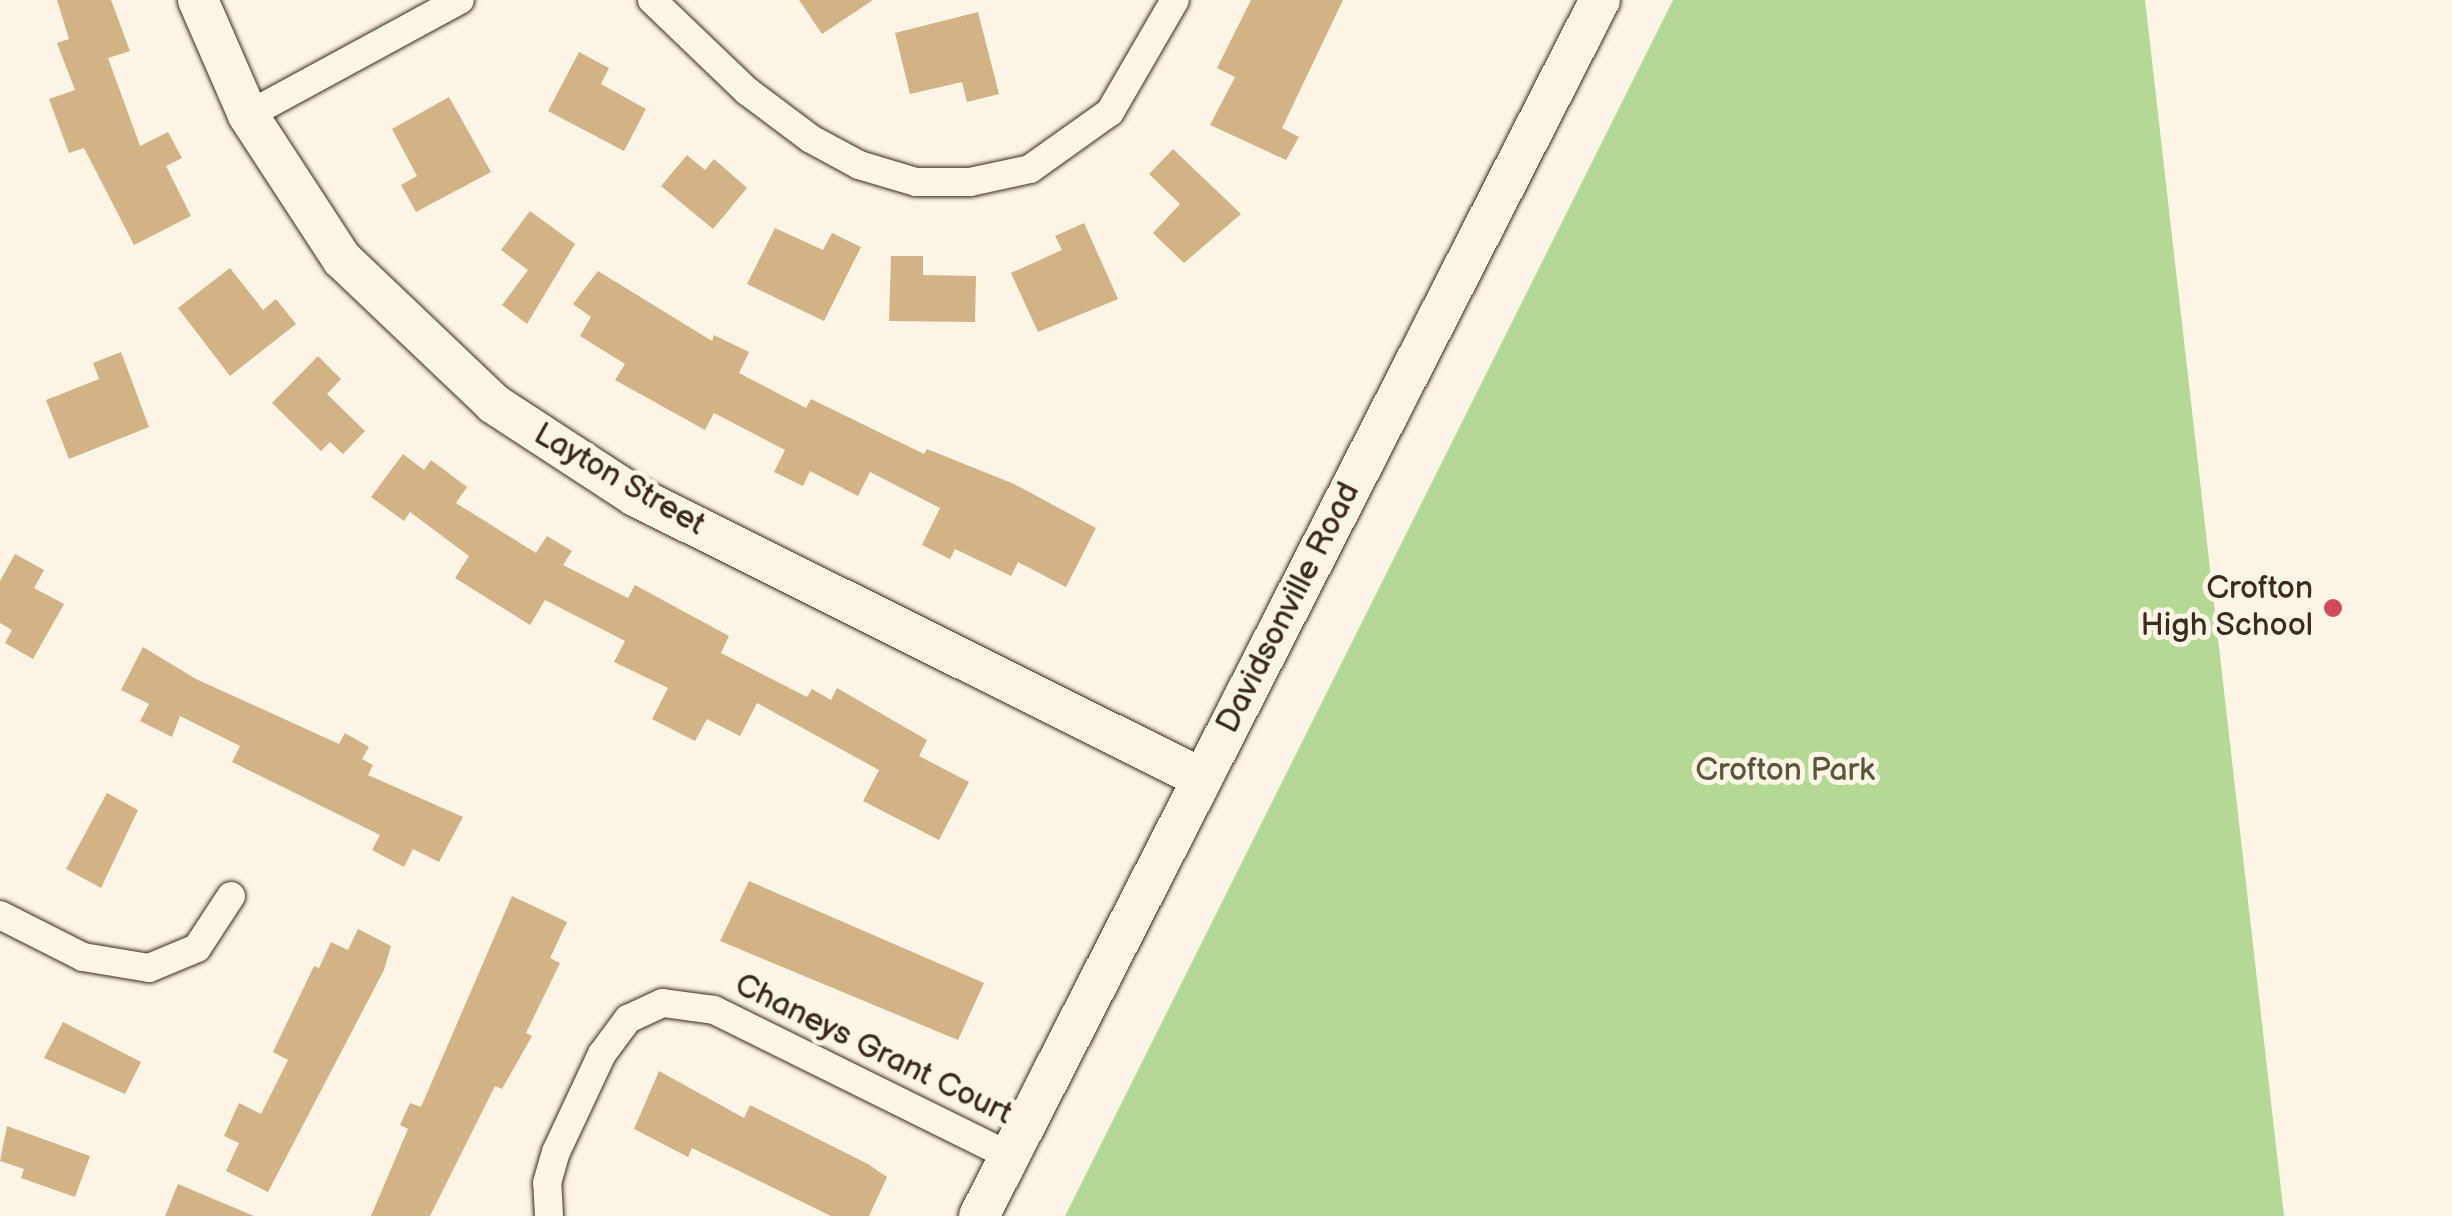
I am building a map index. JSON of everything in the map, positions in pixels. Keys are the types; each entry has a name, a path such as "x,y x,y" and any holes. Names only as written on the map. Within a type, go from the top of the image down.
{"main road":[{"name":"Layton Street","path":"198,0 248,115 342,259 424,344 566,455 1201,778"},
{"name":"Davidsonville Road","path":"979,1216 1600,0"}],"street":[{"path":"248,115 460,0"},
{"path":"653,0 747,91 810,139 859,165 916,182 970,182 1030,170 1110,112 1175,0"},
{"path":"0,915 83,957 149,968 197,948 232,896"},
{"name":"Chaneys Grant Court","path":"549,1216 548,1183 556,1152 602,1054 628,1019 664,1003 714,1010 1010,1156"}],"green space":[{"name":"Crofton Park","path":"1673,0 2145,0 2284,1216 1065,1216"}],"building":[{"path":"57,0 111,0 130,51 108,58 140,146 168,132 182,158 166,166 191,216 134,245 84,148 69,153 49,99 75,90 57,43 69,39"},
{"path":"799,0 873,0 822,34"},
{"path":"1251,0 1343,0 1282,128 1299,137 1286,160 1210,125 1235,77 1217,68"},
{"path":"978,12 999,94 967,102 962,82 910,94 895,33"},
{"path":"579,52 609,68 601,84 646,109 624,151 548,111"},
{"path":"449,97 491,172 416,212 401,185 417,176 392,129"},
{"path":"1173,149 1241,214 1184,263 1153,233 1180,204 1149,174"},
{"path":"687,155 705,170 714,159 747,188 713,229 661,186"},
{"path":"530,211 575,244 527,324 502,305 528,270 501,250"},
{"path":"1084,223 1118,299 1038,332 1011,273 1062,250 1055,236"},
{"path":"775,228 823,250 832,233 861,247 824,321 747,284"},
{"path":"891,256 923,256 923,275 976,276 975,322 889,321"},
{"path":"230,268 263,310 276,299 296,324 230,376 178,308"},
{"path":"598,271 712,341 714,335 749,352 739,373 806,408 811,399 924,454 927,449 1014,484 1096,528 1066,587 1018,562 1011,576 955,549 950,559 922,545 940,508 870,472 858,496 810,471 803,486 774,472 785,450 714,413 705,430 615,380 625,364 580,336 591,317 573,304"},
{"path":"121,352 149,427 69,459 46,400 99,379 93,363"},
{"path":"318,356 341,379 327,394 365,431 343,454 330,442 321,451 272,403"},
{"path":"403,454 424,470 431,460 467,487 456,503 536,553 547,536 572,551 563,565 628,598 635,585 729,636 721,653 807,697 812,689 831,700 837,688 927,740 919,756 969,782 939,840 863,801 879,770 757,703 740,736 707,719 695,741 652,719 668,688 614,662 625,641 545,600 530,625 455,578 469,556 410,512 404,521 371,497"},
{"path":"15,554 44,570 34,588 64,604 33,659 5,643 12,630 0,623 0,581"},
{"path":"143,647 196,679 339,744 345,733 369,747 362,759 373,765 368,775 463,817 439,862 413,849 404,867 372,850 380,835 232,762 240,746 180,716 172,737 140,721 149,704 121,690"},
{"path":"107,793 138,810 101,888 66,869"},
{"path":"749,881 984,983 958,1040 720,941"},
{"path":"512,896 567,922 550,958 560,963 526,1033 532,1036 502,1089 495,1086 430,1216 371,1216 408,1129 400,1125 410,1103 421,1107"},
{"path":"358,929 391,946 384,970 268,1192 226,1171 239,1143 224,1136 239,1103 261,1114 288,1060 273,1052 314,966 319,968 331,942 348,950"},
{"path":"63,1022 141,1062 125,1094 44,1058"},
{"path":"659,1071 744,1118 750,1105 887,1177 869,1216 831,1216 692,1148 688,1157 634,1129"},
{"path":"7,1126 90,1156 75,1197 21,1178 24,1169 0,1161"},
{"path":"178,1184 254,1216 165,1216"}],"place":[{"name":"Crofton High School","path":"2333,608"}]}
